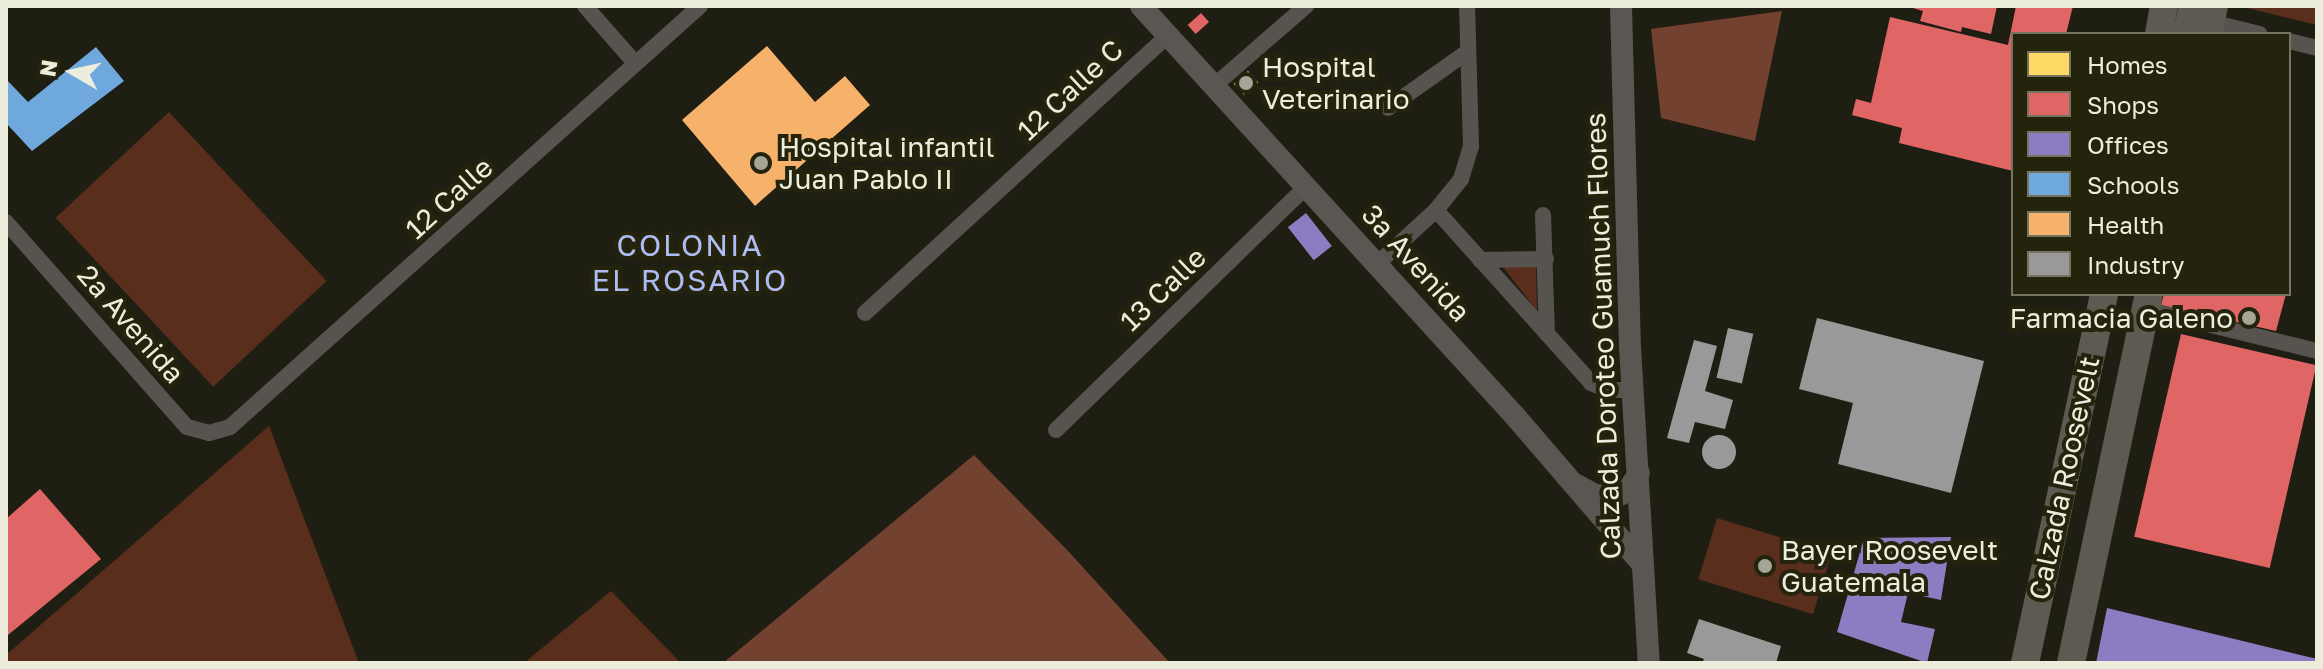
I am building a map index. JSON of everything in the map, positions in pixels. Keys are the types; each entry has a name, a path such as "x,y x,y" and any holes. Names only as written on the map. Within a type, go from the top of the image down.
{"highway":[{"path":"2159,32 2164,6"},
{"name":"Calzada Roosevelt","path":"2025,663 2104,296"},
{"name":"Calzada Roosevelt","path":"2071,663 2147,301"}],"main road":[{"name":"3a Avenida","path":"1141,6 1307,186 1642,564"},
{"name":"Calzada Doroteo Guamuch Flores","path":"1621,6 1634,390 1649,663"},
{"path":"1573,483 1595,495 1616,497 1630,489 1639,473"}],"street":[{"path":"585,6 635,63"},
{"name":"12 Calle","path":"230,427 335,337 700,6"},
{"path":"1215,85 1306,6"},
{"path":"1376,265 1436,210 1461,179 1471,147 1467,6"},
{"path":"2202,20 2252,32"},
{"name":"12 Calle C","path":"865,313 1168,35"},
{"path":"2291,42 2317,48"},
{"path":"1388,108 1467,52"},
{"name":"13 Calle","path":"1056,430 1307,186"},
{"path":"1436,210 1591,383 1608,390 1634,390"},
{"path":"1543,215 1547,334"},
{"name":"2a Avenida","path":"6,222 187,427 209,433 230,427"},
{"path":"1480,260 1546,259"},
{"path":"2147,301 2317,351"}],"shaded area":[{"path":"2239,6 2317,6 2317,25"},
{"path":"1782,11 1755,141 1661,118 1651,29"},
{"path":"169,112 327,281 213,387 56,218"},
{"path":"1503,267 1536,267 1537,311"},
{"path":"269,426 359,663 6,663 6,655"},
{"path":"974,455 1069,552 1170,663 723,663"},
{"name":"Bayer Roosevelt Guatemala","path":"1717,518 1832,553 1813,614 1698,579"},
{"path":"611,591 681,663 524,663"}],"building: Homes":[{"name":"Hospital Veterinario","path":"1248,71 1258,82 1244,95 1234,84"}],"building: Shops":[{"path":"1906,6 1997,6 1991,34 1962,27 1961,32 1920,21 1923,11"},
{"path":"2016,6 2073,6 2066,32 2011,32 2011,171 1899,143 1902,128 1852,115 1856,99 1871,103 1890,17 2008,45"},
{"path":"1201,13 1209,22 1196,34 1188,25"},
{"name":"Farmacia Galeno","path":"2163,296 2285,296 2276,331 2161,305"},
{"path":"2181,334 2316,365 2270,568 2134,537"},
{"path":"40,489 101,559 8,635 6,519"}],"building: Offices":[{"path":"1306,213 1332,246 1314,260 1288,227"},
{"name":"Bayer Roosevelt Guatemala","path":"1951,537 1941,600 1908,593 1901,622 1935,629 1927,663 1837,632 1864,538"},
{"path":"2107,608 2317,659 2317,663 2096,663"}],"building: Schools":[{"path":"96,47 124,81 32,151 6,123 6,79 28,102"}],"building: Health":[{"name":"Hospital infantil Juan Pablo II","path":"767,46 815,102 845,76 870,105 755,206 682,120"}],"building: Industry":[{"name":"Bayer Roosevelt Guatemala","path":"1817,318 1984,361 1951,493 1838,464 1853,403 1799,389"},
{"path":"1728,328 1753,334 1742,384 1717,378"},
{"path":"1694,340 1717,346 1705,391 1733,400 1725,429 1695,422 1689,443 1667,438"},
{"path":"1719,435 1731,440 1736,452 1731,464 1719,469 1707,464 1702,452 1707,440"},
{"name":"Bayer Roosevelt Guatemala","path":"1699,619 1781,646 1776,663 1702,663 1704,659 1687,653"}],"place":[{"name":"Hospital Veterinario","path":"1246,83"},
{"name":"Hospital infantil Juan Pablo II","path":"761,163"},
{"name":"Farmacia Galeno","path":"2249,318"},
{"name":"Bayer Roosevelt Guatemala","path":"1765,566"}],"district":[{"name":"COLONIA EL ROSARIO","path":"690,262"}]}
